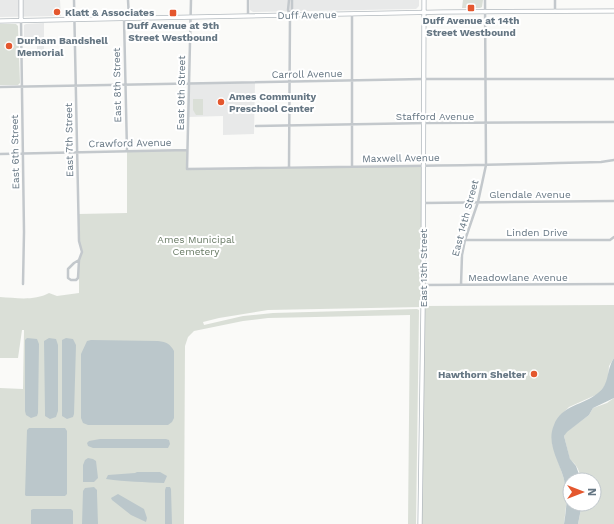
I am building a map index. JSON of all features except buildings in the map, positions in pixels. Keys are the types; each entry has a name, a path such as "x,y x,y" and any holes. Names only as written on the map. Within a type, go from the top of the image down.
{"main road":[{"path":"21,0 21,20"},
{"name":"East 13th Street","path":"420,524 424,0"},
{"name":"Duff Avenue","path":"0,21 424,12 614,11"}],"street":[{"name":"East 7th Street","path":"74,0 79,241 82,252 79,260 78,278 76,280 70,280 68,276 68,269 74,262 79,260"},
{"name":"East 8th Street","path":"127,151 125,86 126,18 128,0"},
{"name":"East 9th Street","path":"187,169 191,0"},
{"path":"248,0 248,16"},
{"path":"289,0 289,167"},
{"path":"290,15 292,10 292,0"},
{"name":"East 14th Street","path":"461,286 462,254 465,240 478,202 486,165 485,0"},
{"path":"555,0 555,11"},
{"path":"352,14 352,166"},
{"name":"East 6th Street","path":"21,20 23,87 24,284"},
{"name":"Carroll Avenue","path":"0,87 76,87 423,80 614,79"},
{"name":"Stafford Avenue","path":"256,126 614,122"},
{"name":"Crawford Avenue","path":"0,154 188,150"},
{"name":"Maxwell Avenue","path":"187,169 486,165 601,162 614,160"},
{"name":"Glendale Avenue","path":"423,203 614,201"},
{"name":"Linden Drive","path":"465,240 610,240 614,236"},
{"name":"Meadowlane Avenue","path":"423,286 614,284"}],"shaded area":[{"path":"0,0 60,0 61,16 0,17"},
{"path":"250,0 419,0 419,6 416,9 253,12 250,10"},
{"path":"44,23 44,52 37,53 37,42 24,42 24,25"},
{"name":"Ames Community Preschool Center","path":"255,83 254,134 223,135 223,116 188,117 188,84"},
{"path":"27,338 37,339 39,344 38,413 37,416 31,418 26,415 25,411 25,340"},
{"path":"49,338 56,339 58,345 58,411 56,417 50,419 45,416 44,341"},
{"path":"66,338 73,339 76,345 74,414 73,417 67,419 62,416 62,340"},
{"path":"87,341 158,341 170,345 174,351 174,418 172,422 168,425 88,425 83,423 81,418 81,354"},
{"path":"614,358 614,398 593,408 589,415 564,436 570,459 576,466 578,472 562,472 562,474 555,455 552,440 552,432 557,418 567,409 592,397 602,389"},
{"path":"29,428 65,428 67,431 67,494 65,496 25,495 27,430"},
{"path":"100,439 166,439 169,440 170,444 168,448 93,448 88,446 87,443 89,441"},
{"path":"88,458 96,461 98,478 94,482 83,482 83,465 85,460"},
{"path":"137,472 160,472 167,476 164,483 106,479 108,475"},
{"path":"94,487 97,490 98,524 82,524 83,491 85,488"},
{"path":"166,487 170,487 171,489 172,524 165,524"},
{"path":"118,494 144,509 147,518 146,522 131,515 112,500 111,498"},
{"path":"71,509 73,511 73,524 31,524 31,510"},
{"path":"565,512 580,512 578,524 564,524"}],"green space":[{"path":"463,0 483,0 482,7 462,8"},
{"path":"0,24 16,24 18,26 20,83 18,85 0,85"},
{"path":"193,99 203,99 203,115 196,115 193,110"},
{"name":"Ames Municipal Cemetery","path":"188,150 187,169 423,165 423,306 614,305 614,358 609,366 608,380 598,394 569,407 564,412 552,443 562,473 562,512 565,512 564,524 420,524 422,307 268,310 203,322 204,325 243,316 273,313 419,310 416,524 408,524 410,315 268,318 243,321 194,331 188,337 185,346 184,524 0,524 0,388 23,389 24,330 22,330 18,358 0,358 0,297 25,298 43,296 49,293 57,296 79,293 79,260 82,252 79,241 78,214 127,213 127,151"},
{"path":"614,398 614,524 578,524 580,512 602,512 602,472 579,472 575,464 570,460 564,436 566,432 589,415 593,408 607,403"}],"place":[{"name":"Duff Avenue at 14th Street Westbound","path":"471,8"},
{"name":"Klatt & Associates","path":"57,12"},
{"name":"Duff Avenue at 9th Street Westbound","path":"173,13"},
{"name":"Durham Bandshell Memorial","path":"9,46"},
{"name":"Ames Community Preschool Center","path":"221,102"},
{"name":"Hawthorn Shelter","path":"534,374"}]}
